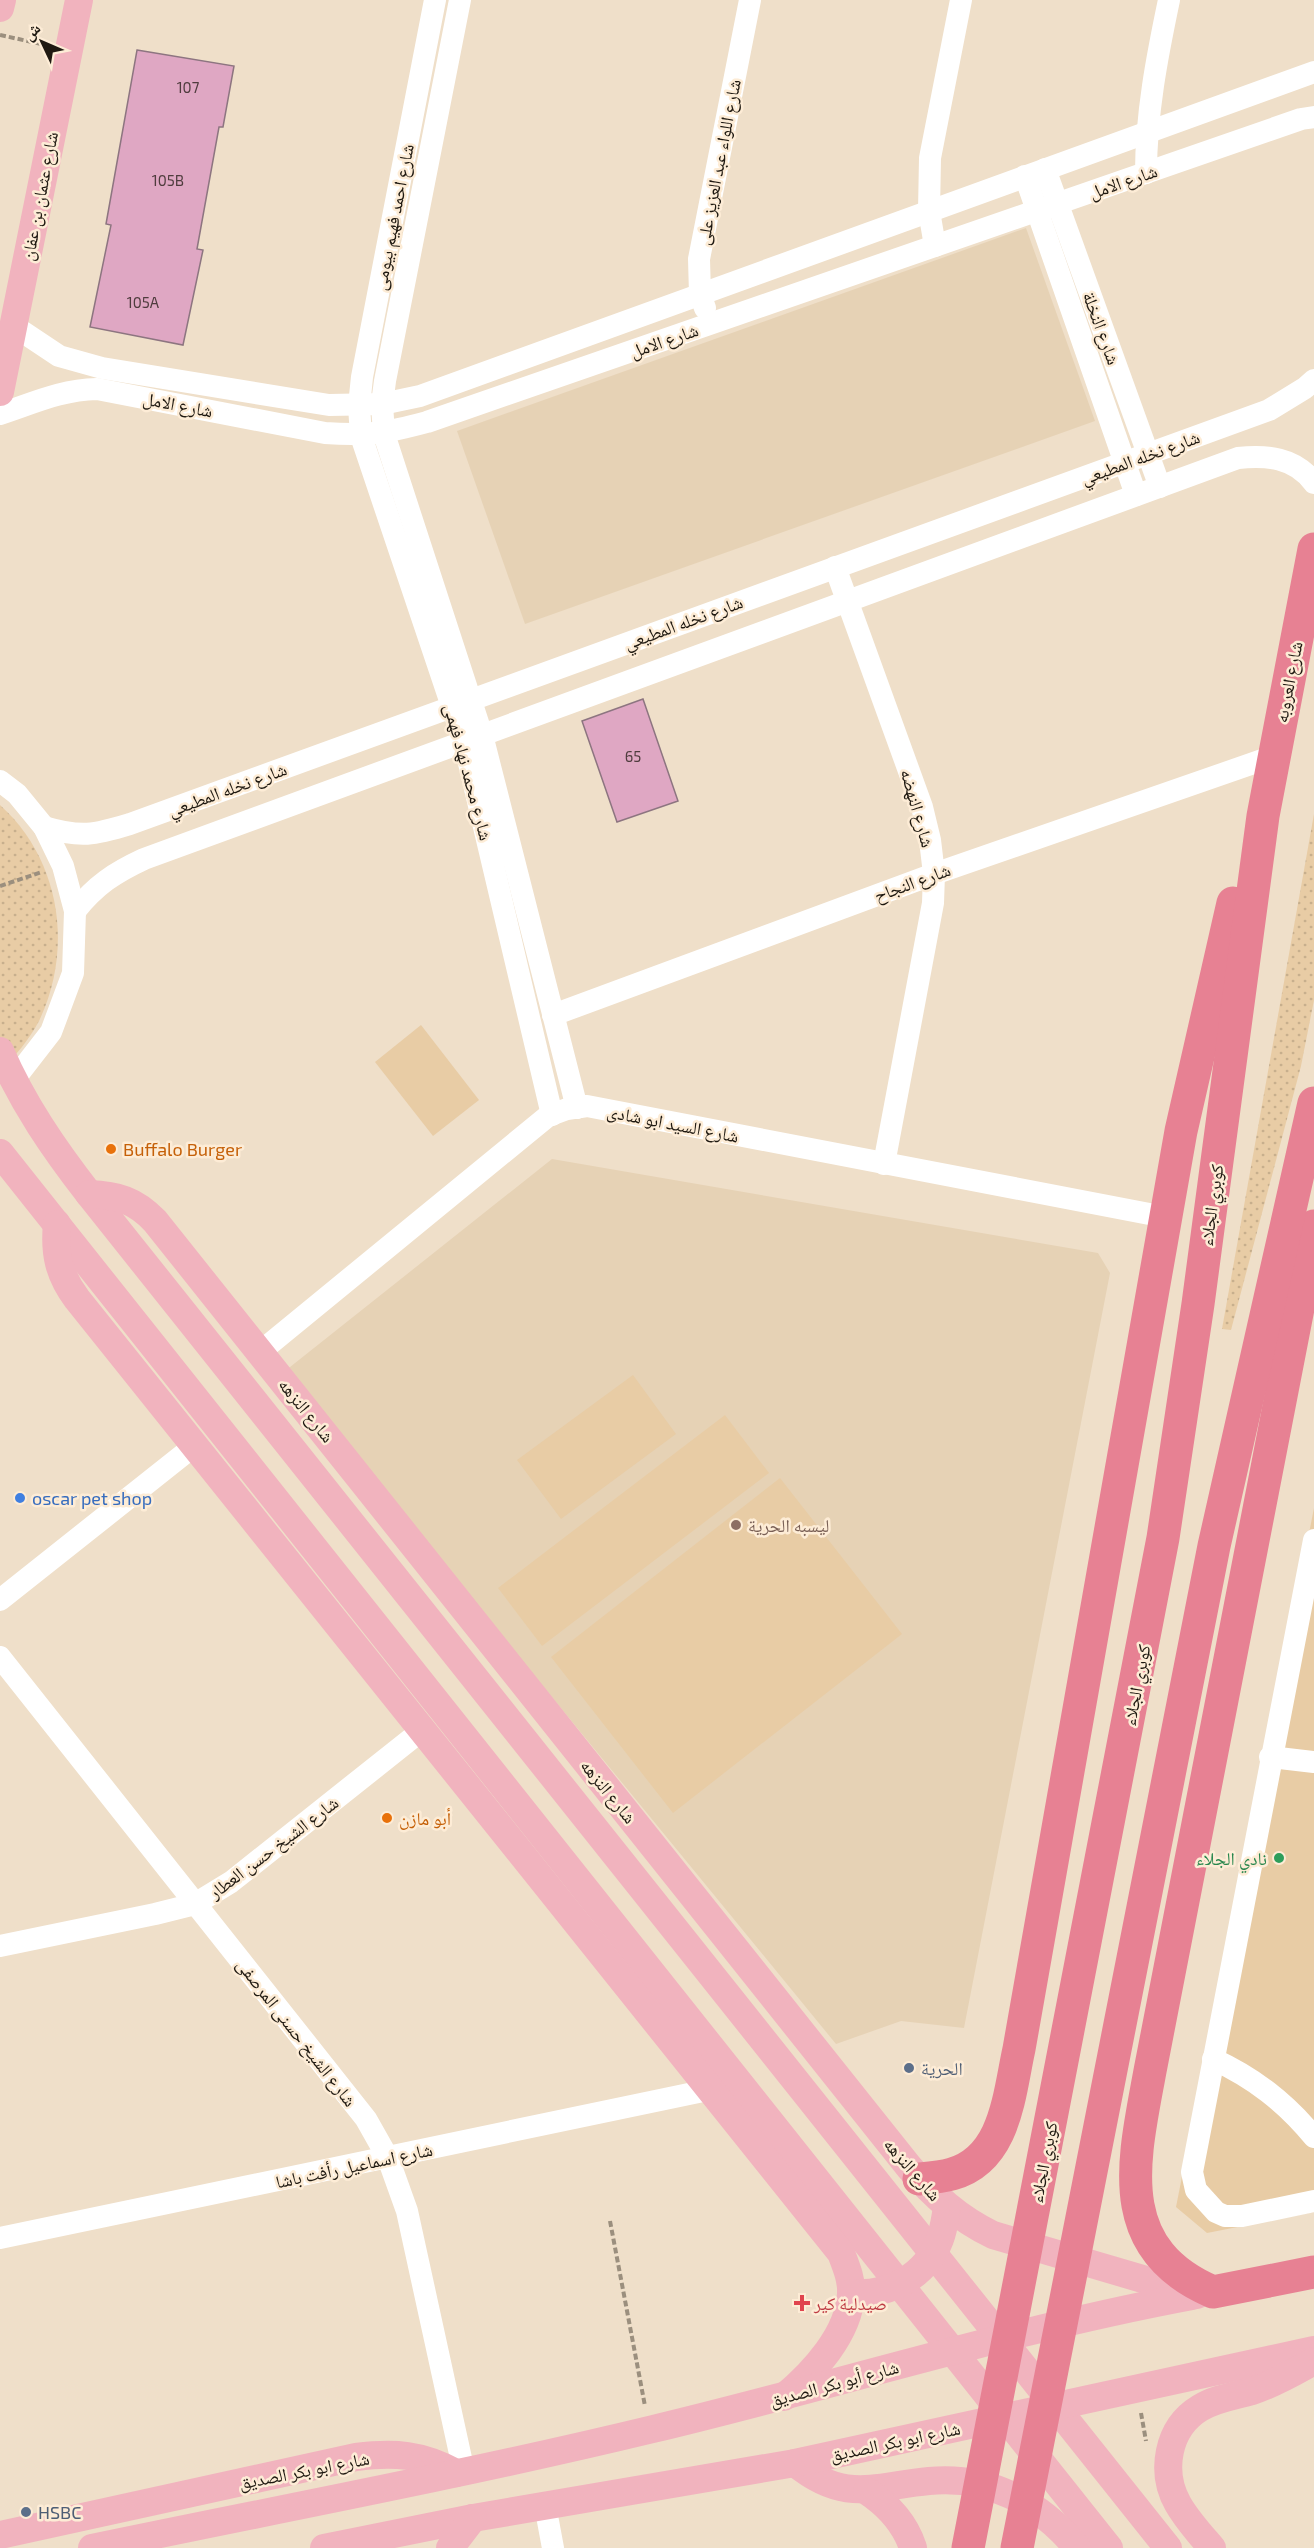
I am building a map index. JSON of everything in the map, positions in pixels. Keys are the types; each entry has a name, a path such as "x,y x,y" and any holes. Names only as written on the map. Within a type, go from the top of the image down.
{"highway":[{"name":"شارع العروبه","path":"1263,816 1314,549"},
{"path":"919,2179 952,2174 975,2162 993,2144 1003,2120 1018,2049 1181,1131 1235,894 1263,816"},
{"name":"كوبري الجلاء","path":"968,2548 1163,1538 1198,1304 1263,816"},
{"path":"1017,2548 1214,1546 1314,1102"},
{"path":"1314,1226 1150,2071 1134,2182 1137,2209 1146,2234 1160,2255 1205,2294 1314,2272"},
{"path":"1018,2049 1027,2062 1050,2082 1079,2092 1110,2092 1138,2080 1150,2071"}],"main road":[{"path":"0,8 2,0"},
{"name":"شارع عثمان بن عفان","path":"0,392 67,50 79,0"},
{"path":"0,1051 13,1081 36,1121 89,1194 1168,2548"},
{"path":"0,1153 1109,2548"},
{"name":"شارع النزهه","path":"89,1194 109,1194 126,1199 142,1208 260,1352 919,2179 947,2208 972,2225 993,2235 1205,2294"},
{"path":"57,1224 56,1254 65,1283 708,2090 834,2242 846,2265 851,2293 846,2316 825,2354 806,2377 784,2397"},
{"path":"851,2293 868,2295 884,2291 912,2276 933,2253 940,2238 947,2208"},
{"name":"شارع أبو بكر الصديق","path":"460,2472 650,2430 784,2397 1011,2335 1205,2294"},
{"name":"شارع ابو بكر الصديق","path":"337,2545 545,2505 795,2463 1314,2350"},
{"path":"1212,2548 1187,2517 1172,2491 1169,2478 1169,2458 1173,2439 1179,2427 1194,2412 1212,2402 1263,2387 1314,2361"},
{"name":"شارع ابو بكر الصديق","path":"0,2535 356,2457 390,2455 417,2457 435,2461 460,2472"},
{"path":"795,2463 823,2482 844,2489 867,2491 941,2480 991,2487 1036,2508 1056,2524 1077,2548"},
{"name":"شارع ابو بكر الصديق","path":"92,2548 460,2472"},
{"path":"867,2491 879,2498 898,2518 913,2548"},
{"path":"450,2548 473,2518"}],"street":[{"name":"شارع احمد فهيم بيومى","path":"361,436 359,406 362,377 435,0"},
{"name":"شارع احمد فهيم بيومى","path":"384,434 382,404 460,0"},
{"name":"شارع اللواء عبد العزيز على","path":"710,324 700,294 699,259 750,0"},
{"path":"935,246 929,211 930,158 961,0"},
{"path":"1146,172 1146,132 1155,69 1169,0"},
{"name":"شارع الامل","path":"14,326 59,356 79,363 329,405 382,404 420,396 1314,72"},
{"name":"شارع الامل","path":"0,414 73,389 97,389 326,433 361,436 384,434 426,422 1302,118 1314,117"},
{"name":"شارع النخلة","path":"1035,173 1136,495"},
{"name":"شارع النخلة","path":"1047,207 1160,487"},
{"name":"شارع نخله المطيعي","path":"44,827 71,835 101,833 130,824 1269,410 1314,380"},
{"name":"شارع محمد نهاد فهمى","path":"384,434 461,703"},
{"name":"شارع محمد نهاد فهمى","path":"361,436 473,738 553,1015 577,1108"},
{"name":"شارع نخله المطيعي","path":"75,911 93,889 117,872 144,859 1238,458 1263,456 1288,461 1309,476 1314,483"},
{"name":"شارع النهضه","path":"835,567 922,807 930,840 934,874 929,932 884,1164"},
{"name":"شارع محمد نهاد فهمى","path":"473,738 552,1115"},
{"name":"شارع النجاح","path":"553,1015 934,874 1274,756"},
{"path":"0,781 17,794 44,827 63,866 75,911 73,973 51,1032 13,1081"},
{"name":"شارع السيد ابو شادى","path":"260,1352 552,1115 587,1106 1165,1217"},
{"path":"0,1600 194,1446"},
{"path":"1314,1540 1192,2162 1192,2181 1196,2190 1216,2212 1232,2217 1314,2201"},
{"name":"شارع الشيخ حسنى المرصفى","path":"0,1657 366,2120 388,2158 406,2211 460,2472"},
{"name":"شارع الشيخ حسن العطار","path":"0,1946 195,1904 231,1882 422,1731"},
{"path":"1270,1756 1314,1762"},
{"path":"1213,2059 1242,2073 1269,2091 1314,2137"},
{"name":"شارع اسماعيل رأفت باشا","path":"0,2238 708,2090"},
{"path":"545,2505 553,2548"}],"path":[{"path":"0,35 67,50"},
{"path":"0,886 63,866"},
{"path":"610,2221 650,2430"},
{"path":"1137,2388 1147,2442 1179,2427"}],"shaded area":[{"path":"1026,228 1095,421 525,624 457,431"},
{"path":"0,805 20,827 36,851 48,878 55,906 58,935 56,964 50,993 39,1021 31,1035 0,1072"},
{"path":"1314,814 1314,1000 1301,1066 1231,1330 1222,1329"},
{"path":"421,1025 479,1100 433,1136 375,1062"},
{"name":"ليسبه الحرية","path":"552,1159 1098,1253 1110,1273 964,2028 901,2021 836,2044 285,1371"},
{"path":"633,1375 676,1434 561,1519 517,1460"},
{"path":"725,1415 769,1473 542,1646 498,1588"},
{"path":"780,1478 902,1634 673,1813 551,1657"},
{"name":"نادي الجلاء","path":"1314,1508 1314,2212 1207,2233 1176,2207"}],"building":[{"path":"137,50 234,66 223,127 219,127 197,249 203,250 183,345 90,327 111,225 106,224"},
{"path":"643,699 678,801 617,822 582,721"}],"place":[{"name":"Buffalo Burger","path":"111,1149"},
{"name":"oscar pet shop","path":"20,1498"},
{"name":"ليسبه الحرية","path":"736,1525"},
{"name":"أبو مازن","path":"387,1818"},
{"name":"نادي الجلاء","path":"1279,1858"},
{"name":"الحرية","path":"909,2068"},
{"name":"صيدلية كير","path":"802,2303"},
{"name":"HSBC","path":"26,2512"}]}
